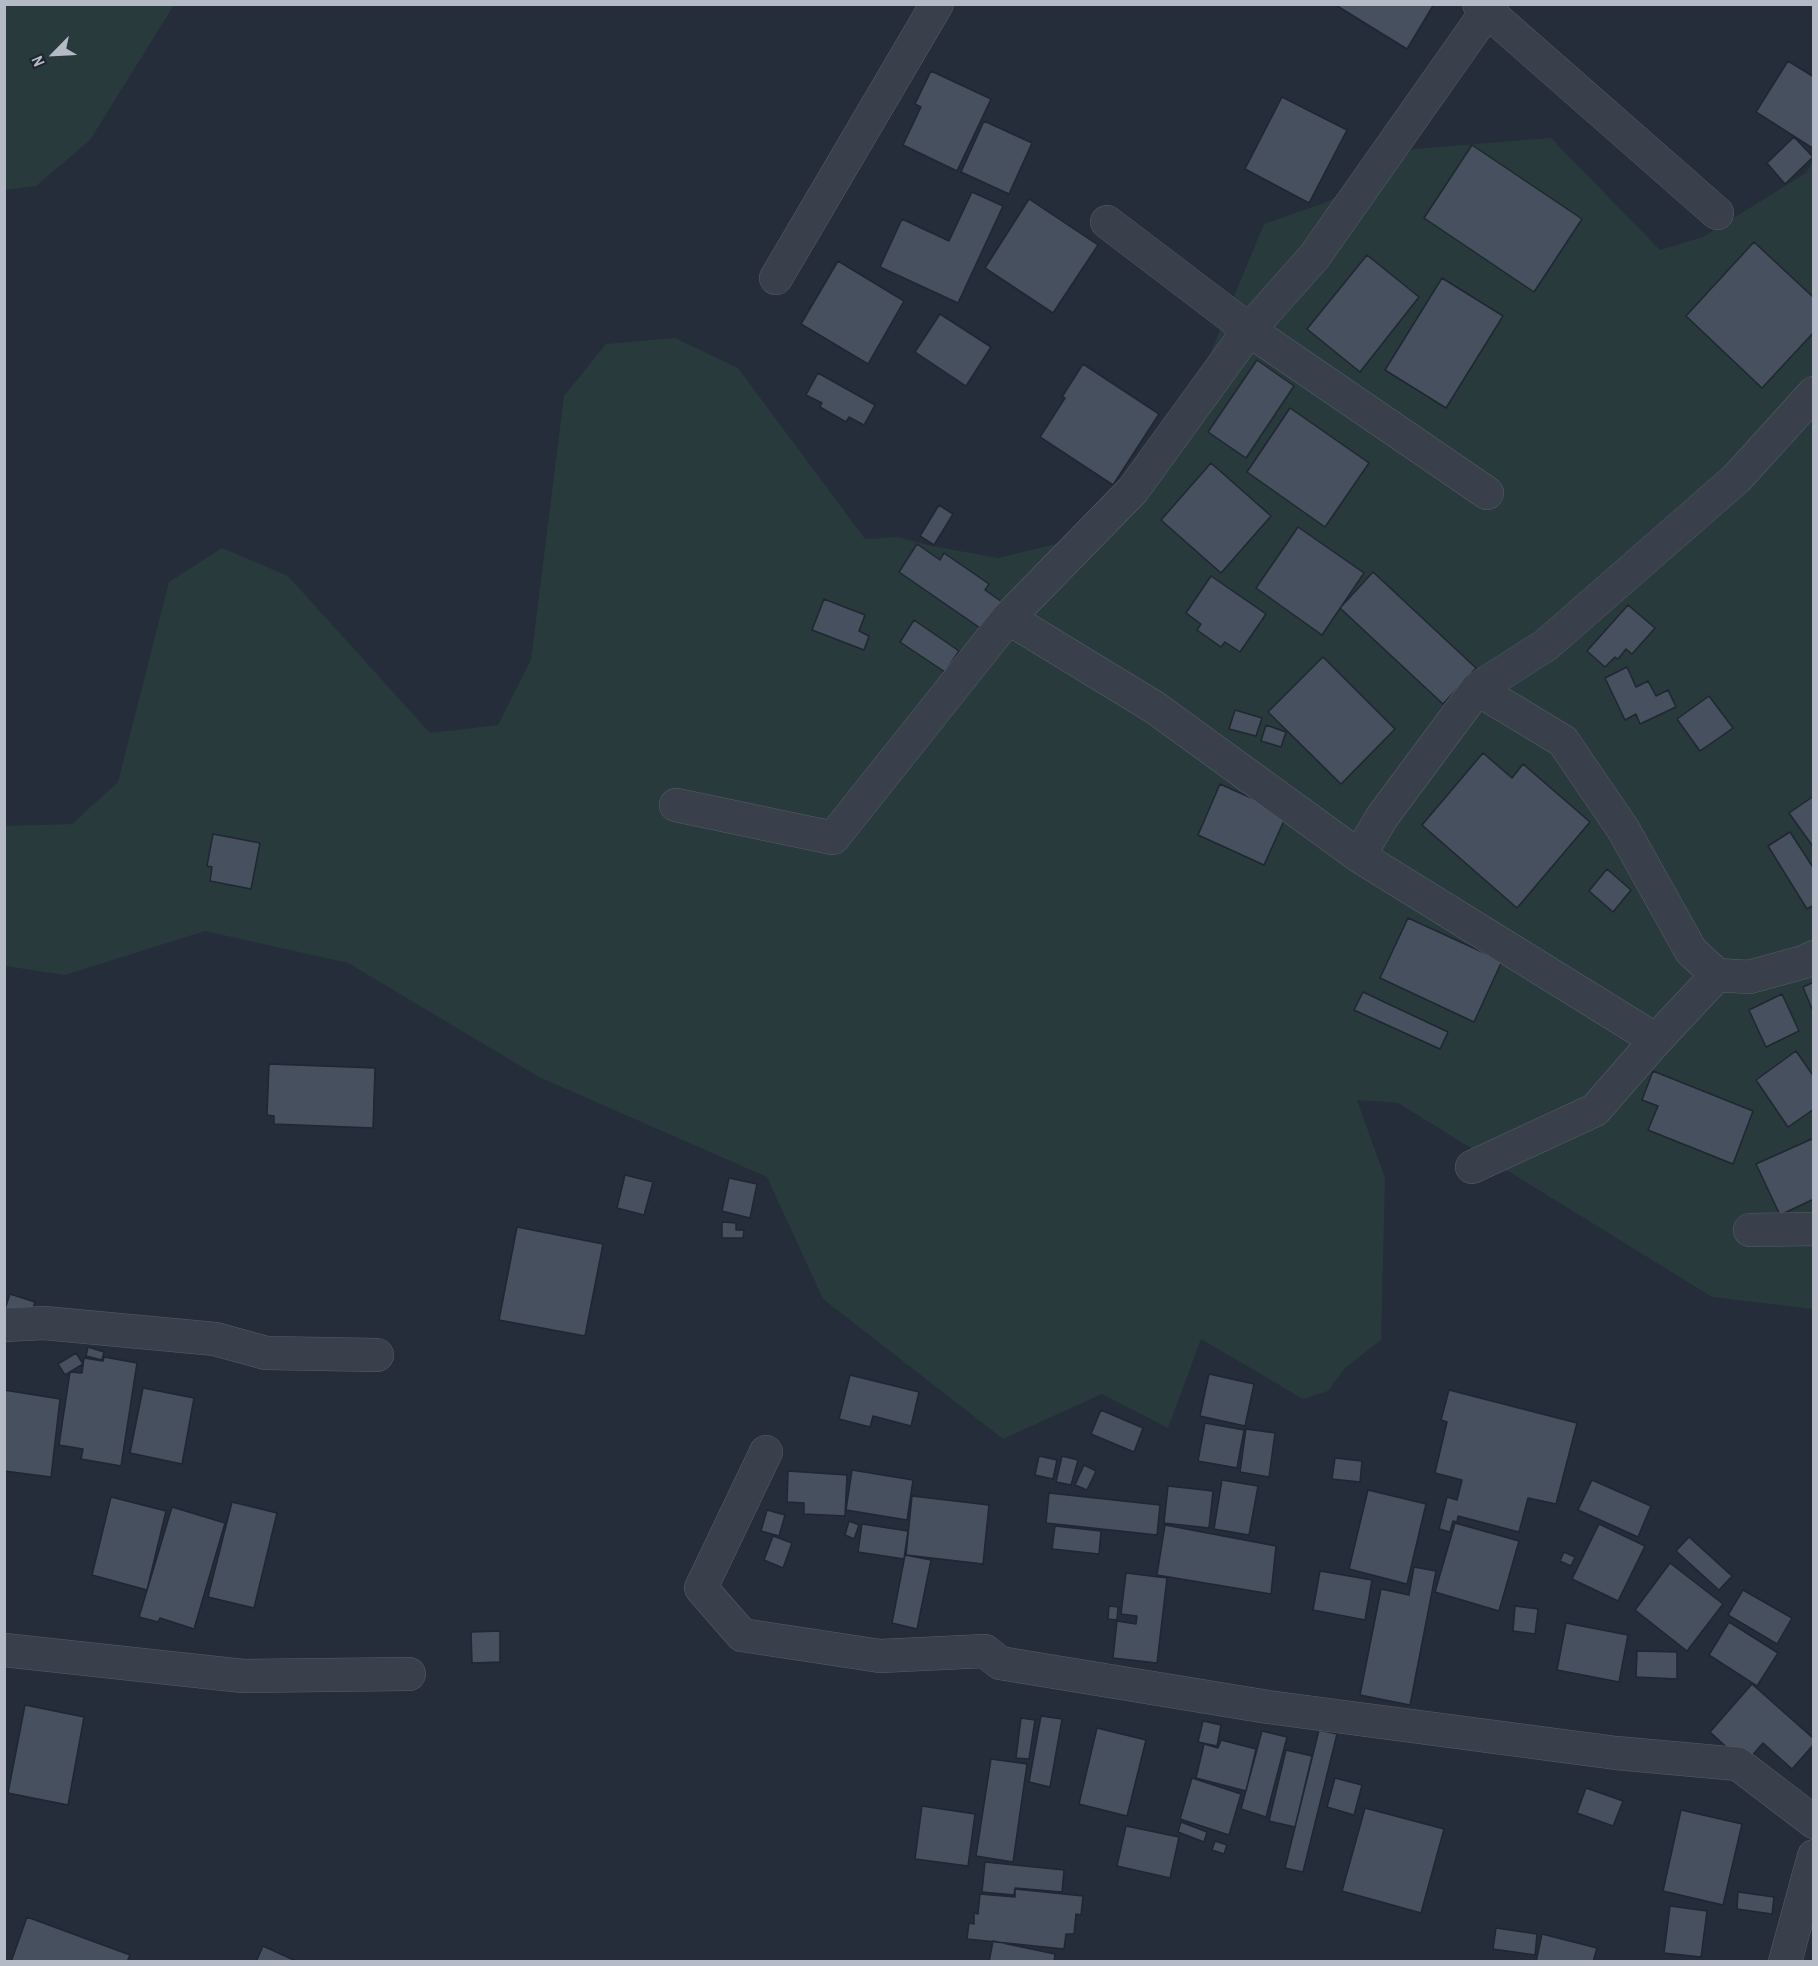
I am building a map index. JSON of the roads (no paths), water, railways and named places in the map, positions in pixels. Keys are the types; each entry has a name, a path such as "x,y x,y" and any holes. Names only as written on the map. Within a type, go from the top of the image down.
{"street":[{"path":"776,278 937,4"},
{"path":"676,805 833,838 1008,618 1133,490 1249,330 1314,257 1486,6 1717,213"},
{"path":"1107,222 1249,330 1487,493"},
{"path":"1359,856 1382,818 1477,689 1546,645 1737,478 1814,393"},
{"path":"1008,618 1154,707 1359,856 1656,1040"},
{"path":"1477,689 1563,741 1623,829 1691,951 1717,975 1749,977 1804,962 1814,957"},
{"path":"1472,1167 1595,1110 1717,975"},
{"path":"1750,1230 1814,1228"},
{"path":"4,1326 44,1323 215,1339 266,1353 376,1355"},
{"path":"766,1452 701,1588 742,1635 880,1656 985,1651 1000,1663 1268,1707 1616,1753 1738,1764 1814,1822"},
{"path":"4,1650 243,1676 409,1674"},
{"path":"1785,1962 1814,1856"}]}
